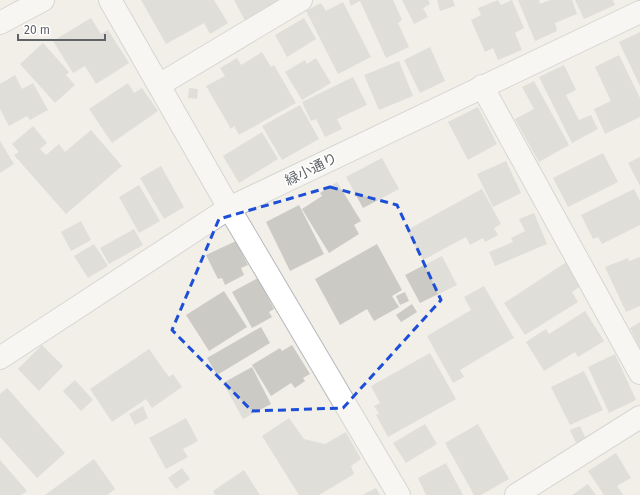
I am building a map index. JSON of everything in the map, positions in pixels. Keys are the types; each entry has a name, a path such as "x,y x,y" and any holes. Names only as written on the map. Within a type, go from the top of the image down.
{"street":[{"path":"0,23 43,0"},
{"path":"110,0 229,208 399,495"},
{"path":"159,85 301,0"},
{"name":"緑小通り","path":"0,358 229,208 638,10"},
{"path":"482,86 640,373"},
{"path":"516,495 640,417"}],"highlighted area":[{"path":"330,187 397,205 441,300 343,408 252,411 172,330 219,219"}],"building":[{"path":"141,0 214,0 228,23 210,34 204,23 166,44"},
{"path":"234,0 291,0 249,28"},
{"path":"349,0 393,0 402,20 398,23 409,47 386,58 360,1 351,6"},
{"path":"402,0 428,0 430,4 423,8 428,17 414,24"},
{"path":"437,0 453,0 455,6 440,11"},
{"path":"498,0 501,5 512,0 524,28 515,33 522,50 498,60 493,48 485,52 471,20 481,15 478,8"},
{"path":"518,0 539,0 540,4 550,0 572,0 577,14 555,23 557,31 535,41"},
{"path":"575,0 613,0 615,5 584,19"},
{"path":"343,2 371,57 338,74 306,11 321,3 326,11"},
{"path":"91,18 101,34 108,30 129,63 96,84 85,66 73,73 53,41"},
{"path":"304,18 316,39 287,57 275,35"},
{"path":"640,32 640,86 619,42"},
{"path":"43,43 69,72 66,75 75,85 55,103 20,64"},
{"path":"430,47 445,81 420,93 404,60"},
{"path":"262,52 271,67 274,65 296,103 239,135 234,126 231,129 206,86 225,76 220,68 237,58 241,65"},
{"path":"619,55 640,98 640,117 605,134 594,109 611,101 595,67"},
{"path":"316,58 331,83 302,100 285,72 305,60 307,64"},
{"path":"399,61 413,96 379,110 364,75"},
{"path":"564,65 576,90 566,95 579,120 591,115 598,129 572,143 539,77"},
{"path":"15,75 22,89 33,83 48,110 30,120 27,116 9,126 0,109 0,84"},
{"path":"353,77 367,105 337,119 342,129 325,137 316,119 311,121 302,102"},
{"path":"534,81 569,145 539,162 515,119 534,109 522,87"},
{"path":"128,83 134,93 142,88 158,111 112,143 89,109"},
{"path":"189,88 198,89 197,99 188,98"},
{"path":"300,105 319,139 282,160 262,126"},
{"path":"478,107 497,144 468,160 448,122"},
{"path":"33,126 47,143 40,149 46,155 59,144 65,152 91,130 122,166 66,214 14,155 19,152 12,144"},
{"path":"262,132 278,159 239,183 223,156"},
{"path":"0,141 14,164 0,173"},
{"path":"603,153 618,182 568,207 553,178"},
{"path":"640,157 640,186 628,163"},
{"path":"382,158 399,189 363,208 346,177"},
{"path":"506,161 521,193 493,207 477,174"},
{"path":"161,166 184,207 164,219 140,178"},
{"path":"337,182 361,221 354,225 359,234 329,253 302,209 322,196 320,193"},
{"path":"139,185 160,221 139,233 119,197"},
{"path":"482,189 501,224 494,228 498,235 485,242 483,238 470,245 466,237 423,260 407,230"},
{"path":"634,189 640,201 640,225 602,244 598,237 593,239 581,215"},
{"path":"299,205 324,254 290,271 266,222"},
{"path":"534,213 547,244 495,266 489,252 513,242 511,238 525,231 519,219"},
{"path":"81,221 91,240 71,251 61,232"},
{"path":"134,229 143,245 109,264 100,248"},
{"path":"236,241 248,265 241,268 244,275 225,285 222,278 218,279 206,255"},
{"path":"94,244 108,266 88,278 74,256"},
{"path":"377,244 402,290 392,296 399,307 374,321 367,309 340,325 315,279"},
{"path":"442,256 457,285 420,303 405,275"},
{"path":"640,257 640,306 626,312 605,267 628,258 629,261"},
{"path":"568,261 583,284 572,292 578,302 525,335 504,303"},
{"path":"258,278 274,309 269,312 272,317 252,328 232,292"},
{"path":"484,286 514,338 460,370 464,377 453,383 427,336 471,310 464,297"},
{"path":"224,291 247,327 209,351 186,315"},
{"path":"405,292 409,301 400,305 396,296"},
{"path":"412,304 417,312 401,322 396,315"},
{"path":"585,311 604,341 578,357 575,352 544,371 526,342 546,329 549,334"},
{"path":"640,322 640,348 630,328"},
{"path":"261,327 270,343 217,375 207,358"},
{"path":"42,345 63,366 39,391 18,369"},
{"path":"292,345 310,374 303,378 305,381 295,388 291,383 271,396 252,365 280,348 282,351"},
{"path":"149,349 169,377 173,374 182,387 152,408 146,399 112,422 90,389"},
{"path":"430,353 456,399 388,437 376,415 379,413 374,406 380,403 371,386"},
{"path":"615,354 636,400 609,413 588,367"},
{"path":"252,367 271,404 243,419 223,383"},
{"path":"584,371 603,410 570,425 551,387"},
{"path":"75,380 93,400 81,411 63,391"},
{"path":"7,388 65,453 37,478 0,437 0,394"},
{"path":"143,406 148,418 135,425 129,414"},
{"path":"186,418 198,441 183,449 188,457 166,469 149,438"},
{"path":"289,418 304,439 325,444 346,432 361,459 351,466 354,474 319,495 299,495 262,436"},
{"path":"425,424 437,444 406,463 393,443"},
{"path":"478,424 509,479 481,495 474,495 445,443"},
{"path":"580,426 586,439 576,443 570,430"},
{"path":"616,453 631,478 617,486 623,495 604,495 588,471"},
{"path":"94,459 115,489 107,495 45,495"},
{"path":"0,460 27,491 21,495 0,495"},
{"path":"446,463 463,495 426,495 418,478"},
{"path":"182,468 190,479 176,489 168,478"},
{"path":"244,470 260,495 215,495 213,491"},
{"path":"588,484 596,495 572,495"},
{"path":"376,488 380,495 362,495"}]}
